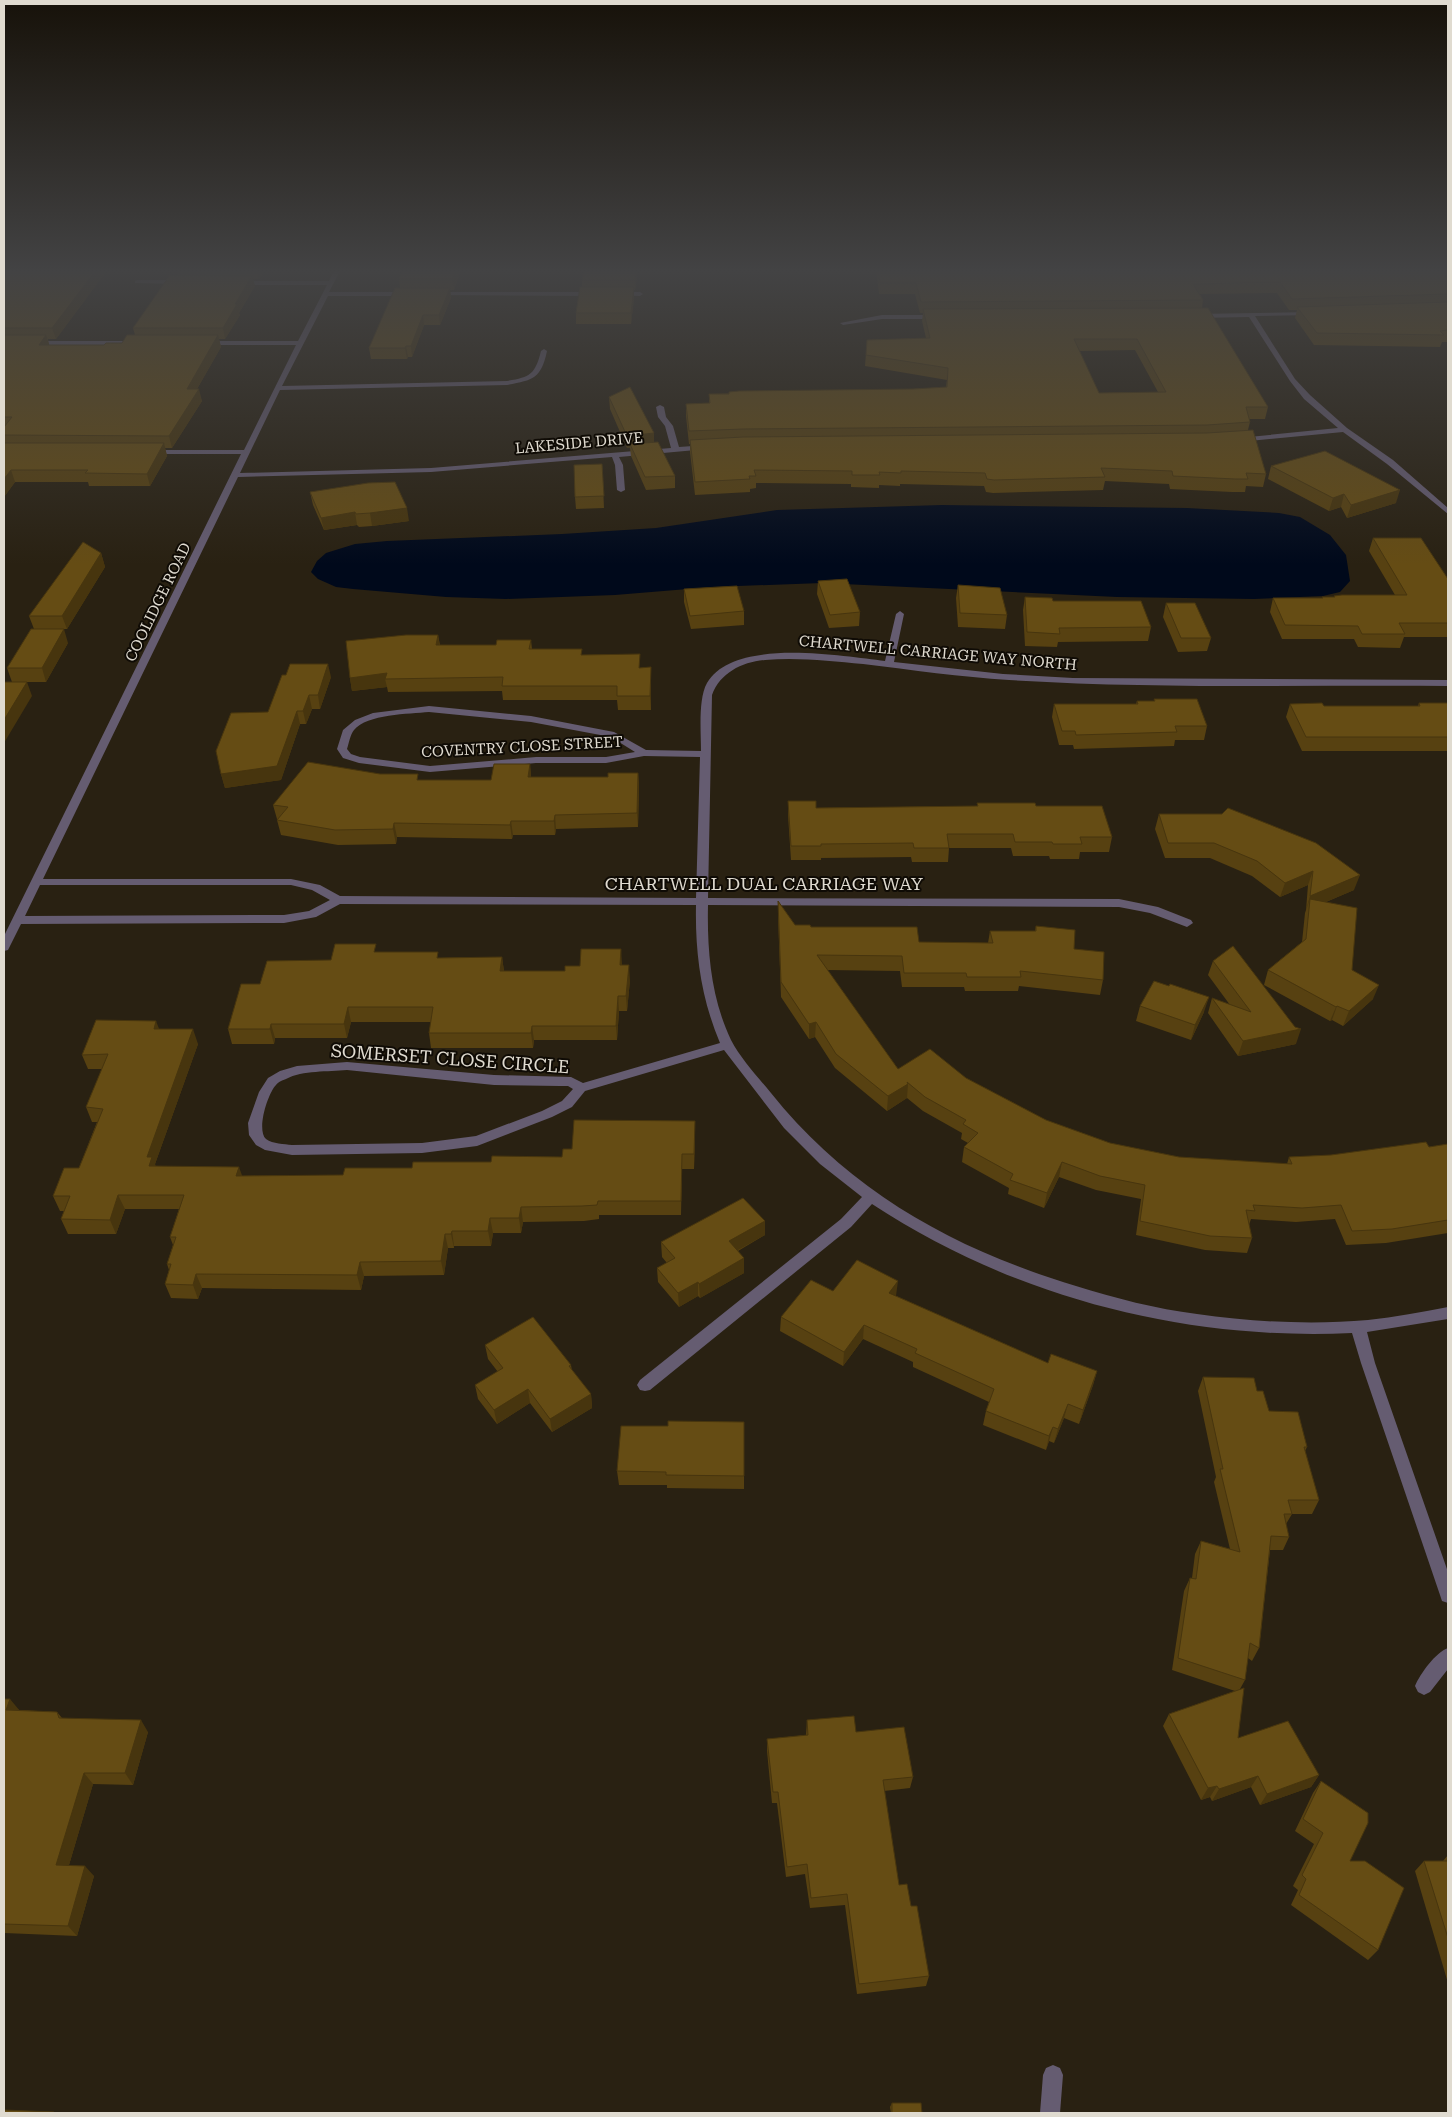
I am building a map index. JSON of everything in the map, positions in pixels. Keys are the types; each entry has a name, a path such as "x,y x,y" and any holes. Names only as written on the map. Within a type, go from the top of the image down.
{"street":[{"name":"COOLIDGE ROAD","path":"4,947 288,368"},
{"path":"278,388 352,384 507,383 525,380 535,375 540,368"},
{"path":"1284,368 1292,380 1318,408 1344,430 1390,462 1448,512"},
{"path":"660,407 676,448"},
{"path":"1232,440 1344,430"},
{"name":"LAKESIDE DRIVE","path":"236,474 431,470 714,446"},
{"path":"137,452 247,452"},
{"path":"614,454 618,465 621,490"},
{"path":"889,664 900,614"},
{"name":"CHARTWELL CARRIAGE WAY NORTH","path":"1448,682 1073,681 1003,677 889,664 784,656 754,659 731,667 719,674 711,684 707,695 704,754 701,941 704,970 711,1004 728,1045 777,1112 815,1152 870,1196 931,1234 1001,1266 1066,1290 1134,1309 1206,1322 1277,1328 1358,1327 1448,1313"},
{"name":"COVENTRY CLOSE STREET","path":"644,753 614,735 531,719 430,710 373,716 358,722 348,730 342,749 347,756 359,760 430,769 536,760 606,760 644,753 704,754"},
{"path":"18,920 284,919 310,916 324,910 338,900 327,891 314,885 291,882 36,882"},
{"name":"CHARTWELL DUAL CARRIAGE WAY","path":"338,900 1120,903 1144,906 1167,913 1187,923"},
{"name":"SOMERSET CLOSE CIRCLE","path":"581,1088 571,1082 494,1080 347,1066 298,1070 284,1074 272,1081 265,1092 255,1123 256,1135 261,1142 270,1147 292,1150 422,1148 477,1141 547,1114 567,1104 576,1096 581,1088 728,1045"},
{"path":"645,1385 846,1223 870,1196"},
{"path":"1358,1327 1368,1363 1448,1595"},
{"path":"1424,1686 1448,1656"},
{"path":"1050,2113 1053,2075"}],"water":[{"path":"942,505 1187,508 1279,513 1300,517 1330,535 1346,555 1350,581 1340,592 1323,596 1254,599 1117,597 822,583 712,587 615,595 506,599 446,597 336,587 318,579 311,572 317,561 326,553 355,544 656,528 777,510"}],"building":[{"path":"4,368 199,368 187,389 199,389 169,436 4,435 4,427 12,417 4,417"},
{"path":"948,368 1087,368 1099,393 1166,392 1153,368 1244,368 1268,407 1246,407 1250,422 1207,425 689,431 686,404 710,403 709,394 729,394 729,392 739,391 947,387"},
{"path":"630,387 654,433 627,436 609,397"},
{"path":"1253,430 1266,474 1246,473 1248,479 1173,476 1172,471 1101,468 1105,477 994,480 987,479 985,473 901,471 901,473 879,472 880,475 852,475 852,471 754,470 756,476 749,476 750,479 695,482 690,440 743,437 1207,433"},
{"path":"658,442 675,476 645,477 630,444"},
{"path":"4,443 164,443 147,474 85,473 88,470 11,470 4,479"},
{"path":"1325,451 1400,490 1351,505 1344,494 1333,498 1271,466"},
{"path":"602,464 604,496 575,497 574,465"},
{"path":"395,482 407,508 370,513 356,514 355,512 321,518 310,492 368,483"},
{"path":"1373,538 1421,538 1448,579 1448,623 1399,623 1405,634 1362,634 1358,626 1285,625 1273,598 1407,595"},
{"path":"83,542 101,553 62,616 29,616"},
{"path":"847,579 860,612 830,615 818,581"},
{"path":"958,585 1000,588 1007,615 960,613"},
{"path":"737,586 744,611 690,616 684,589"},
{"path":"1025,597 1052,598 1053,601 1141,601 1151,627 1059,628 1060,634 1027,632"},
{"path":"1166,603 1195,603 1211,638 1181,638"},
{"path":"31,629 64,629 42,668 7,668"},
{"path":"406,635 438,635 436,645 496,645 497,640 531,640 529,649 582,649 581,655 640,654 639,668 651,667 650,696 617,696 617,686 502,686 503,677 385,679 387,673 350,678 346,641"},
{"path":"290,664 328,664 318,695 309,695 303,711 297,711 277,766 221,774 216,751 231,713 268,712 282,675 286,675"},
{"path":"4,682 27,682 4,720"},
{"path":"1154,699 1197,699 1207,726 1175,726 1177,732 1076,735 1075,731 1062,731 1054,704 1138,704 1137,701 1155,701"},
{"path":"1322,703 1324,706 1420,706 1419,703 1448,703 1448,737 1306,737 1290,704"},
{"path":"308,762 380,774 418,774 417,780 491,780 494,764 530,764 528,777 608,777 608,773 638,773 637,813 555,815 554,821 511,821 510,825 394,823 393,829 335,830 277,820 288,807 273,805"},
{"path":"788,801 816,801 816,808 978,806 977,803 1035,803 1036,806 1102,806 1112,837 1080,837 1082,844 1053,844 1052,842 1015,842 1013,834 947,834 949,848 914,848 913,843 791,846"},
{"path":"1228,808 1316,843 1360,875 1310,896 1313,871 1285,883 1257,861 1214,843 1168,843 1159,814 1222,814"},
{"path":"1310,899 1357,908 1352,970 1379,985 1349,1011 1336,1007 1268,970 1306,939"},
{"path":"778,901 795,925 810,925 811,927 917,927 919,942 993,943 990,931 1036,931 1036,926 1075,930 1074,949 1104,952 1103,980 1020,971 1021,977 967,977 966,973 904,973 902,956 817,955 898,1069 930,1049 966,1078 1046,1120 1110,1143 1179,1157 1292,1164 1289,1157 1331,1155 1426,1142 1429,1147 1448,1144 1448,1220 1392,1229 1352,1231 1341,1205 1302,1208 1253,1205 1255,1211 1246,1210 1252,1238 1210,1236 1140,1221 1145,1185 1100,1176 1062,1162 1047,1193 1010,1180 1013,1174 964,1147 978,1133 963,1124 966,1120 925,1097 907,1082 908,1084 888,1096 836,1054 816,1022 809,1024 781,982"},
{"path":"335,944 376,944 374,952 438,952 437,958 502,957 500,971 565,971 565,966 580,966 581,949 621,949 620,965 629,965 626,996 618,996 616,1026 532,1026 531,1033 429,1033 433,1007 348,1007 344,1024 271,1024 270,1029 228,1029 241,984 260,984 267,961 331,960"},
{"path":"1233,946 1295,1027 1301,1029 1243,1041 1212,998 1251,1012 1213,961"},
{"path":"1154,981 1169,986 1170,984 1209,997 1195,1025 1140,1006"},
{"path":"96,1020 156,1021 154,1029 193,1029 147,1157 152,1157 149,1166 239,1167 236,1176 343,1175 345,1168 412,1168 413,1162 491,1162 492,1156 562,1157 563,1149 572,1149 574,1120 695,1121 694,1154 682,1154 681,1201 598,1201 597,1205 521,1207 519,1218 490,1218 488,1231 452,1231 451,1234 445,1234 441,1261 360,1262 357,1275 196,1274 193,1285 165,1284 171,1264 167,1264 176,1237 170,1237 184,1195 118,1195 110,1220 61,1219 70,1196 53,1196 64,1168 79,1168 103,1109 86,1107 108,1054 82,1055"},
{"path":"743,1198 765,1221 729,1241 744,1258 699,1284 698,1282 678,1293 657,1268 675,1258 661,1242"},
{"path":"857,1260 898,1281 889,1293 1048,1363 1051,1354 1097,1371 1083,1410 1068,1404 1058,1429 1053,1427 1049,1436 986,1411 994,1389 915,1353 917,1349 864,1325 844,1352 781,1317 811,1280 833,1291"},
{"path":"533,1317 591,1394 550,1419 528,1389 494,1410 475,1385 503,1368 485,1345"},
{"path":"1203,1377 1254,1378 1257,1391 1263,1391 1269,1411 1298,1412 1307,1447 1304,1447 1319,1500 1288,1500 1292,1514 1284,1514 1289,1537 1271,1536 1259,1648 1250,1643 1245,1680 1178,1658 1190,1578 1196,1579 1201,1541 1240,1552 1220,1469 1223,1469"},
{"path":"668,1421 744,1422 744,1476 666,1475 666,1472 617,1471 621,1426 668,1426"},
{"path":"1244,1688 1238,1738 1288,1721 1319,1775 1267,1794 1258,1776 1219,1789 1217,1786 1208,1788 1169,1714"},
{"path":"4,1699 10,1699 6,1710 57,1712 59,1718 141,1720 125,1773 84,1773 56,1865 85,1866 68,1926 4,1924"},
{"path":"854,1716 856,1732 904,1727 913,1777 883,1780 899,1885 907,1884 911,1906 917,1906 929,1976 859,1984 847,1894 811,1898 807,1864 787,1867 778,1792 773,1792 767,1739 808,1735 807,1720"},
{"path":"1321,1781 1368,1813 1368,1823 1350,1861 1365,1861 1404,1888 1378,1950 1299,1895 1306,1879 1302,1875 1323,1833 1303,1819"},
{"path":"1424,1861 1448,1861 1448,1938"},
{"path":"892,2103 921,2103 922,2113 892,2113"},
{"path":"4,2110 54,2112 54,2113 4,2113"}]}
